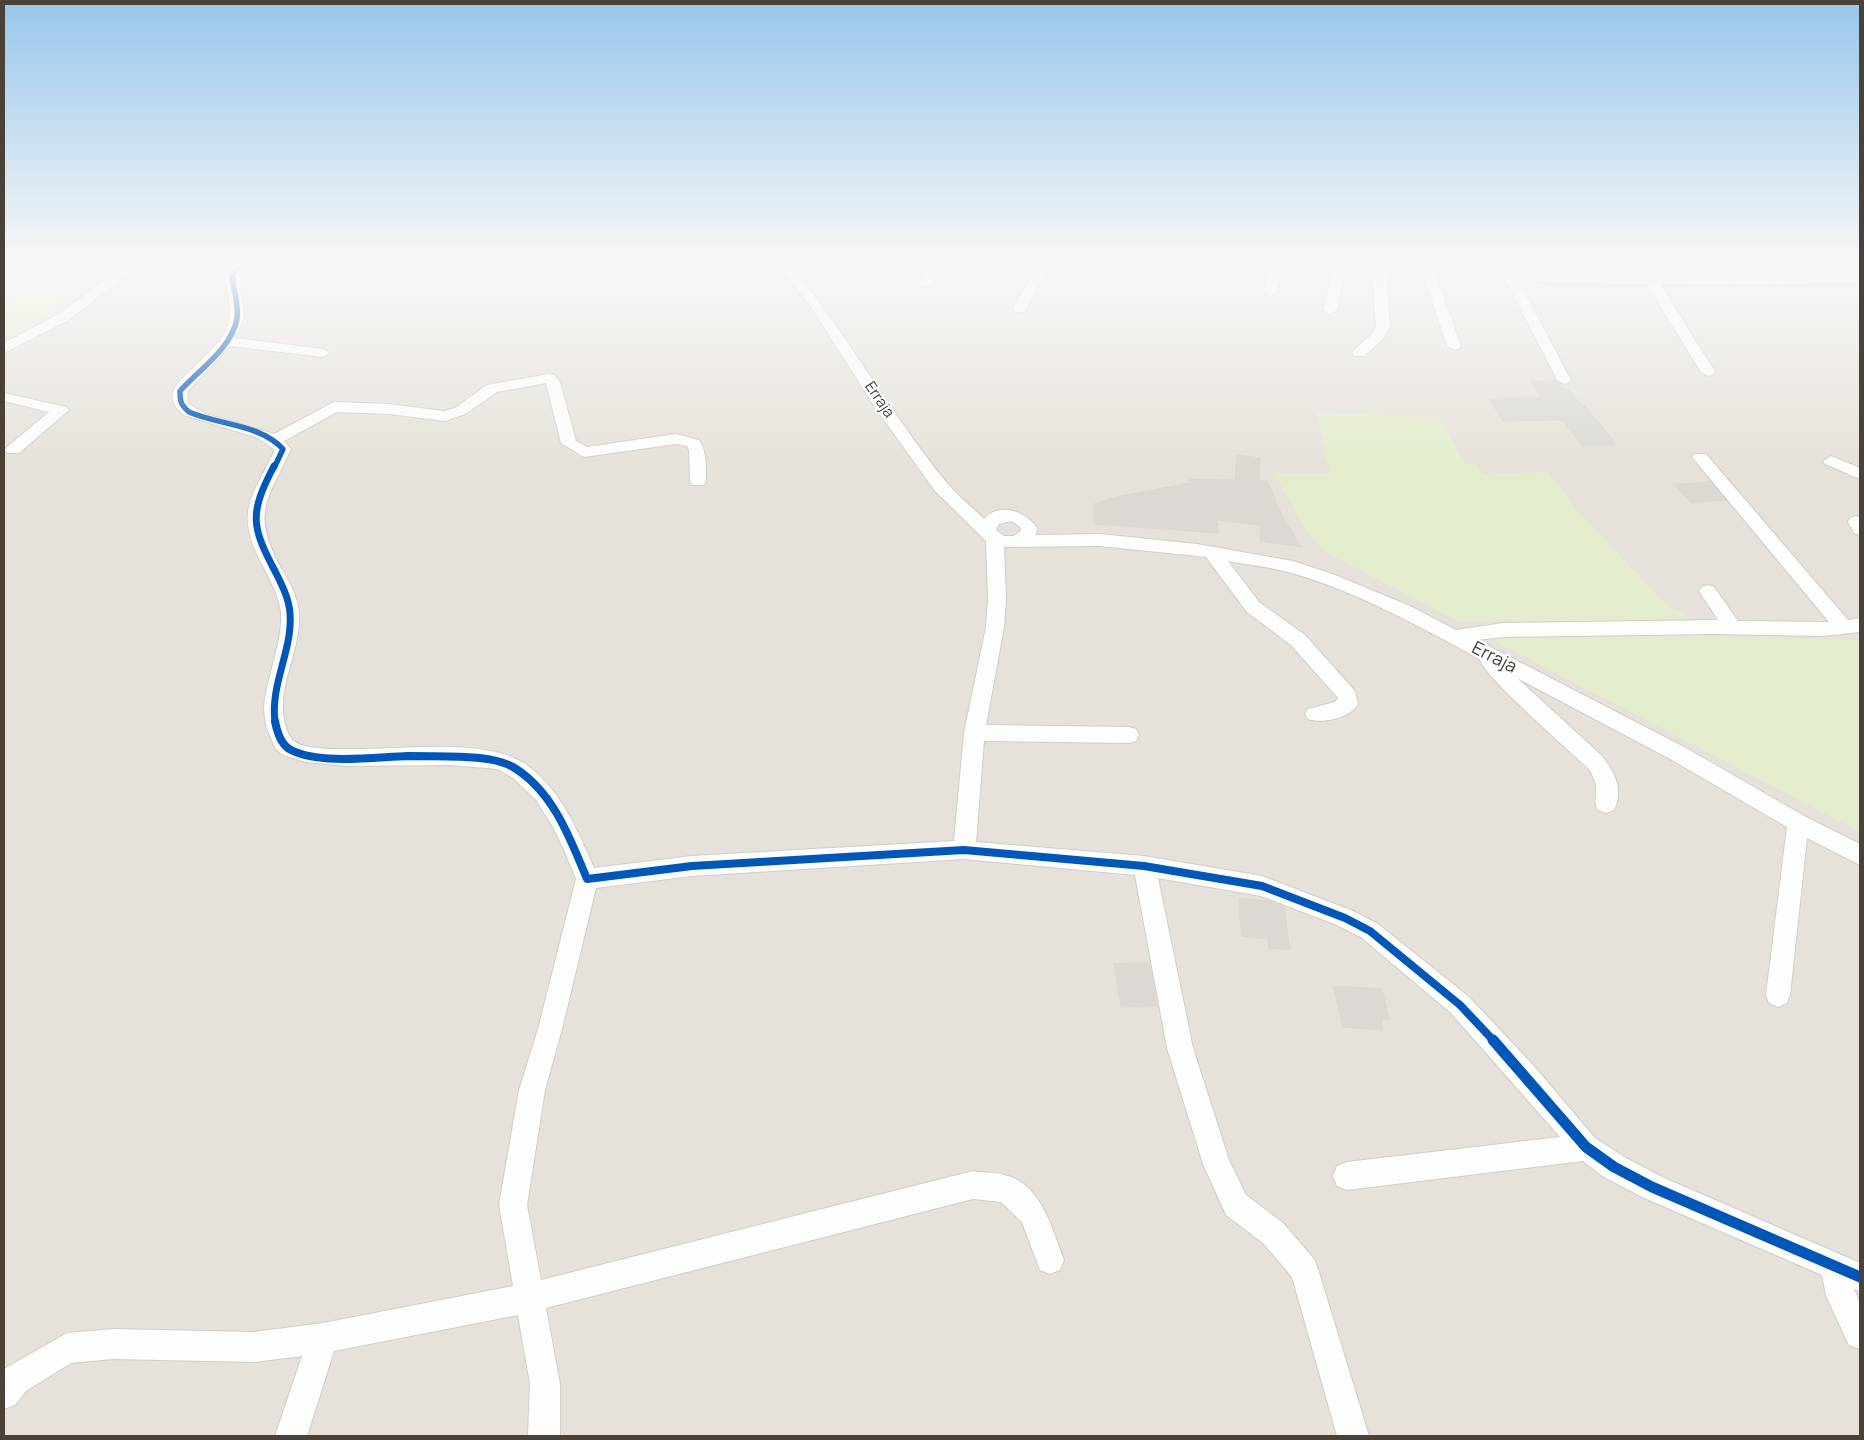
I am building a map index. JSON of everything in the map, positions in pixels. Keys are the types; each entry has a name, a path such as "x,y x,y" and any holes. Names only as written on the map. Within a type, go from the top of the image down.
{"street":[{"path":"4,350 38,331"},
{"path":"233,331 226,341 180,391 179,400 183,408 195,414 275,440 283,449 258,500 254,516 256,531 289,602 290,626 274,689 274,717 282,744 292,751 327,758 421,756 502,761 520,772 539,788 565,828 587,880 550,1029 532,1090 513,1205 545,1384 544,1436"},
{"name":"Erraja","path":"833,331 884,409 941,487"},
{"path":"1360,353 1379,336 1381,331"},
{"path":"1449,331 1454,346"},
{"path":"1538,331 1564,380"},
{"path":"1687,331 1708,372"},
{"path":"226,341 323,353"},
{"path":"275,440 334,407 453,415 492,388 549,378 553,382 569,443 576,449 584,452 676,439 686,440 694,443 697,450 698,481"},
{"path":"4,397 61,410 13,450"},
{"path":"1700,458 1852,626"},
{"path":"1831,461 1860,474"},
{"path":"941,487 972,504 1100,540"},
{"path":"941,487 1003,538 1100,540"},
{"path":"964,850 974,733 995,626 997,575 1003,538 992,520 1014,516 1029,528 1028,533 1003,538"},
{"name":"Erraja","path":"1100,540 1212,552 1293,566 1330,579 1404,611 1679,754 1860,855"},
{"path":"1212,552 1253,607 1298,640 1348,696 1348,704 1340,708 1315,714"},
{"path":"1708,591 1732,627"},
{"path":"1454,637 1504,630 1732,627 1823,629 1852,626"},
{"path":"1482,653 1515,689 1595,762 1605,775 1609,796 1606,804"},
{"path":"974,733 1129,735"},
{"path":"1778,995 1798,822"},
{"path":"587,880 692,866 964,850 1144,866 1262,886 1336,914 1370,931 1460,1005 1524,1074 1586,1147 1614,1167 1652,1187 1848,1272 1841,1296 1860,1334"},
{"path":"1144,866 1180,1048 1217,1164 1236,1205 1273,1233 1304,1269 1353,1436"},
{"path":"1347,1176 1586,1147"},
{"path":"4,1394 15,1380 67,1348 113,1344 254,1347 323,1338 529,1298 973,1185 1007,1189 1032,1213 1050,1260"},
{"path":"291,1436 323,1338"}],"shaded area":[{"path":"4,331 1860,331 1860,1436 4,1436"}],"green space":[{"path":"4,331 17,331 4,339"},
{"path":"1317,412 1439,418 1466,464 1476,463 1483,474 1549,472 1575,508 1668,606 1684,612 1689,622 1458,621 1323,551 1303,526 1274,473 1330,473"},
{"path":"1663,634 1860,640 1860,832 1492,640 1498,635"}],"building":[{"path":"1556,381 1566,390 1569,390 1582,406 1585,406 1617,445 1582,446 1563,420 1503,421 1489,399 1542,398 1531,382"},
{"path":"1237,455 1260,458 1259,481 1267,481 1287,526 1301,547 1260,541 1260,525 1217,520 1218,533 1094,524 1094,504 1120,496 1190,483 1187,479 1235,480"},
{"path":"1711,482 1726,500 1691,503 1675,485"},
{"path":"1239,898 1268,901 1284,907 1290,950 1269,948 1268,939 1242,936"},
{"path":"1149,963 1157,1006 1121,1007 1114,964"},
{"path":"1334,986 1382,989 1389,1019 1381,1019 1383,1030 1343,1027"}],"cycle path":[{"path":"232,331 214,356 180,391 180,401 182,406 189,412 263,434 275,441 283,449 266,481 256,506 255,527 258,538 283,588 290,613 289,629 275,693 274,709 276,726 282,742 291,749 325,757 451,757 492,760 505,763 518,770 533,782 553,807 568,835 587,879 692,866 964,850 1144,866 1262,886 1345,918 1370,931 1399,953 1460,1005 1524,1074 1586,1147 1614,1167 1652,1187 1860,1277"}]}
